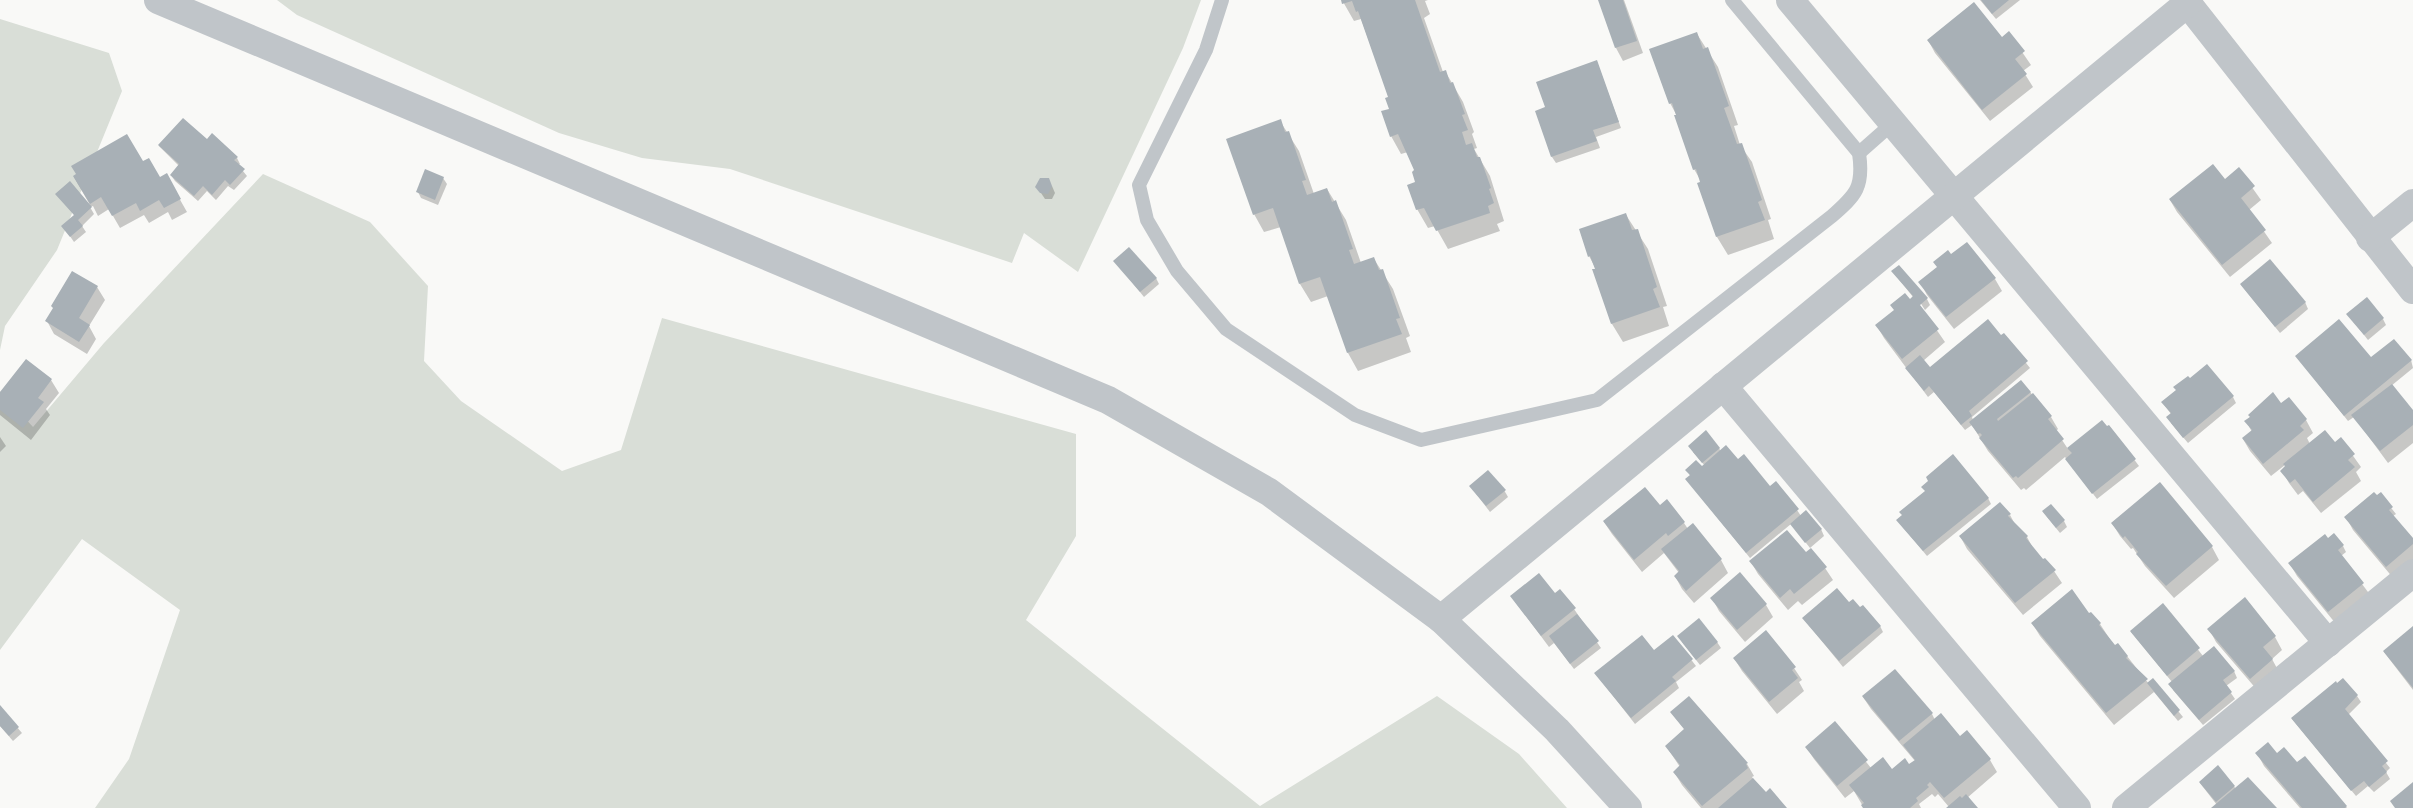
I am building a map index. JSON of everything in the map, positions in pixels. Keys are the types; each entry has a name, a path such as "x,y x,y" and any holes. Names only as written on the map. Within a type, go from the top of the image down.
{"street":[{"path":"158,0 1108,400 1269,492 1441,619 1556,730 1628,808"},
{"path":"1790,0 2328,643"},
{"path":"1441,619 2187,2 2370,238 2413,290"},
{"path":"2370,238 2413,203"},
{"path":"1723,386 2077,808"},
{"path":"2126,808 2413,573"}],"lane":[{"path":"1222,0 1206,50 1139,185 1147,220 1177,271 1226,329 1355,415 1421,440 1597,400 1832,216 1854,196 1862,173 1859,153 1732,0"},
{"path":"1859,153 1893,123"}],"shaded area":[{"path":"277,0 1201,0 1183,48 1078,272 1024,233 1012,263 730,169 642,158 559,133 297,15"},
{"path":"0,19 109,53 122,91 57,250 5,326 0,350"},
{"path":"263,174 370,222 428,286 424,361 461,401 562,471 621,450 662,318 1076,434 1076,536 1026,620 1260,806 1437,696 1519,754 1567,808 95,808 129,759 180,610 82,539 0,650 0,391 33,427 104,343"}],"building":[{"path":"1341,0 1415,0 1440,72 1446,70 1450,83 1453,82 1465,114 1462,115 1468,130 1462,132 1466,145 1472,143 1477,157 1480,157 1491,188 1489,189 1494,203 1488,206 1490,213 1436,231 1424,208 1416,210 1407,185 1415,182 1412,172 1414,170 1398,134 1390,137 1381,111 1389,109 1385,98 1388,97 1358,11 1356,12 1352,1 1342,4"},
{"path":"1598,0 1623,0 1637,41 1615,48"},
{"path":"1981,0 2009,0 1992,14"},
{"path":"1974,2 2002,37 2009,31 2025,51 2015,59 2027,74 1982,110 1927,40"},
{"path":"1697,32 1703,49 1708,47 1729,106 1724,108 1737,144 1742,143 1762,200 1758,202 1765,220 1716,237 1697,183 1700,182 1696,169 1693,170 1674,115 1676,115 1672,103 1669,104 1649,49"},
{"path":"1597,60 1619,122 1593,130 1597,141 1551,157 1535,111 1545,107 1536,82"},
{"path":"183,118 207,139 212,133 238,157 234,160 245,169 230,185 225,180 212,195 203,186 194,196 170,175 179,164 158,145"},
{"path":"1281,119 1285,132 1289,131 1306,180 1302,181 1307,195 1327,188 1332,202 1336,200 1353,249 1349,250 1354,264 1374,257 1379,270 1383,269 1400,318 1396,319 1402,334 1347,353 1320,277 1299,284 1273,208 1253,215 1226,139"},
{"path":"127,134 143,161 149,158 160,177 167,173 181,199 164,208 159,200 140,211 136,203 112,216 101,197 90,204 73,176 76,174 71,166"},
{"path":"2213,164 2225,179 2239,167 2255,186 2241,198 2266,230 2222,265 2169,199"},
{"path":"425,169 444,177 435,200 416,192"},
{"path":"1040,178 1049,178 1052,186 1048,194 1040,193 1035,187"},
{"path":"70,181 92,207 78,220 83,226 70,237 61,226 74,215 55,194"},
{"path":"1626,213 1632,230 1638,229 1657,287 1653,289 1660,307 1611,324 1592,269 1595,269 1590,256 1588,257 1579,229"},
{"path":"1967,242 1996,278 1946,317 1918,282 1937,267 1933,262 1948,250 1951,254"},
{"path":"1129,247 1157,278 1140,292 1113,261"},
{"path":"2270,259 2306,302 2275,327 2240,284"},
{"path":"1899,265 1928,298 1920,305 1939,329 1902,359 1875,325 1894,310 1890,305 1905,293 1910,299 1913,296 1891,271"},
{"path":"72,271 98,286 79,318 90,325 79,342 45,321 53,308 51,306"},
{"path":"2367,297 2384,318 2364,335 2346,314"},
{"path":"1988,319 2001,335 2004,333 2028,361 1969,411 1972,416 1961,425 1929,386 1924,391 1905,368 1920,355 1930,367"},
{"path":"2339,319 2371,357 2394,339 2412,360 2344,416 2295,356"},
{"path":"26,359 52,379 38,398 44,402 23,428 0,410 0,392"},
{"path":"2207,364 2234,396 2183,438 2166,417 2171,413 2161,402 2176,390 2173,387 2188,376 2190,378"},
{"path":"2021,380 2031,392 1997,419 1998,421 2033,393 2052,416 2048,419 2064,439 2018,478 2016,476 2013,478 1979,438 1982,435 1978,434 1969,422"},
{"path":"2392,384 2413,410 2413,425 2380,451 2351,415"},
{"path":"2273,392 2281,403 2289,397 2307,419 2300,426 2304,430 2263,464 2242,438 2252,430 2244,421"},
{"path":"2102,420 2107,426 2109,425 2136,459 2092,494 2065,459 2072,453 2067,448"},
{"path":"1706,430 1720,448 1702,463 1688,446"},
{"path":"2325,430 2335,442 2341,437 2355,454 2348,460 2355,467 2313,502 2295,479 2290,483 2280,471 2285,466 2283,464"},
{"path":"1726,445 1738,459 1744,454 1770,486 1776,481 1799,509 1746,553 1685,479 1690,475 1685,470 1696,460 1702,466"},
{"path":"1953,454 1989,498 1923,551 1896,520 1902,515 1899,512 1925,491 1921,487 1928,481 1926,477"},
{"path":"1488,470 1506,490 1486,506 1469,486"},
{"path":"2160,482 2213,546 2166,586 2136,554 2138,552 2125,536 2123,538 2111,523"},
{"path":"1645,487 1660,505 1667,499 1685,522 1668,536 1666,533 1634,560 1603,521"},
{"path":"2374,492 2377,495 2381,492 2393,507 2389,510 2413,538 2413,544 2386,567 2344,517"},
{"path":"2000,502 2011,514 2008,516 2028,536 2026,538 2043,559 2045,558 2056,570 2015,603 1959,536"},
{"path":"2051,504 2065,520 2056,528 2042,511"},
{"path":"1806,510 1822,529 1805,543 1790,524"},
{"path":"1693,523 1722,559 1686,591 1674,576 1679,571 1661,549"},
{"path":"1787,530 1806,552 1811,548 1827,567 1794,594 1790,589 1780,598 1749,561"},
{"path":"2334,533 2344,545 2338,550 2364,583 2328,612 2288,563 2325,534 2328,538"},
{"path":"1740,572 1767,604 1737,630 1710,598"},
{"path":"1539,573 1555,593 1560,589 1576,608 1541,636 1510,596"},
{"path":"1837,588 1849,602 1853,599 1860,607 1863,605 1881,626 1839,661 1802,618"},
{"path":"2072,589 2089,613 2091,612 2101,623 2099,625 2115,645 2118,643 2128,656 2126,658 2148,679 2106,713 2031,623"},
{"path":"2245,597 2276,636 2263,647 2273,659 2250,679 2207,629"},
{"path":"2163,603 2200,648 2167,676 2130,631"},
{"path":"1577,614 1599,641 1570,664 1549,636"},
{"path":"1699,618 1718,642 1696,660 1677,636"},
{"path":"2413,626 2413,688 2383,651"},
{"path":"1766,630 1796,667 1792,670 1798,678 1769,702 1733,658"},
{"path":"1642,635 1654,650 1673,635 1693,659 1672,677 1676,681 1631,718 1594,673"},
{"path":"2214,646 2235,671 2223,680 2232,692 2199,720 2168,684"},
{"path":"1895,669 1933,713 1899,741 1862,696"},
{"path":"2153,678 2180,710 2174,716 2147,683"},
{"path":"2343,678 2358,695 2345,709 2388,761 2382,766 2387,772 2369,787 2364,781 2351,791 2291,718 2336,681 2337,683"},
{"path":"1689,696 1748,763 1746,764 1748,768 1702,806 1673,772 1680,765 1665,746 1684,729 1670,712"},
{"path":"0,705 19,727 9,736 0,726"},
{"path":"1941,713 1960,736 1967,730 1991,759 1944,798 1930,782 1927,785 1929,787 1916,798 1918,801 1910,808 1863,808 1861,805 1864,803 1849,785 1883,757 1892,769 1905,758 1909,764 1915,760 1903,745"},
{"path":"1835,721 1868,760 1837,786 1805,747"},
{"path":"2268,742 2277,753 2284,747 2297,762 2305,756 2347,806 2345,808 2302,808 2255,753"},
{"path":"2218,765 2235,786 2216,802 2199,782"},
{"path":"2248,777 2277,808 2211,808"},
{"path":"1753,778 1766,792 1770,788 1787,808 1718,808"},
{"path":"2413,782 2413,808 2395,808 2390,801"},
{"path":"1966,794 1978,808 1946,808 1960,796 1962,798"}]}
